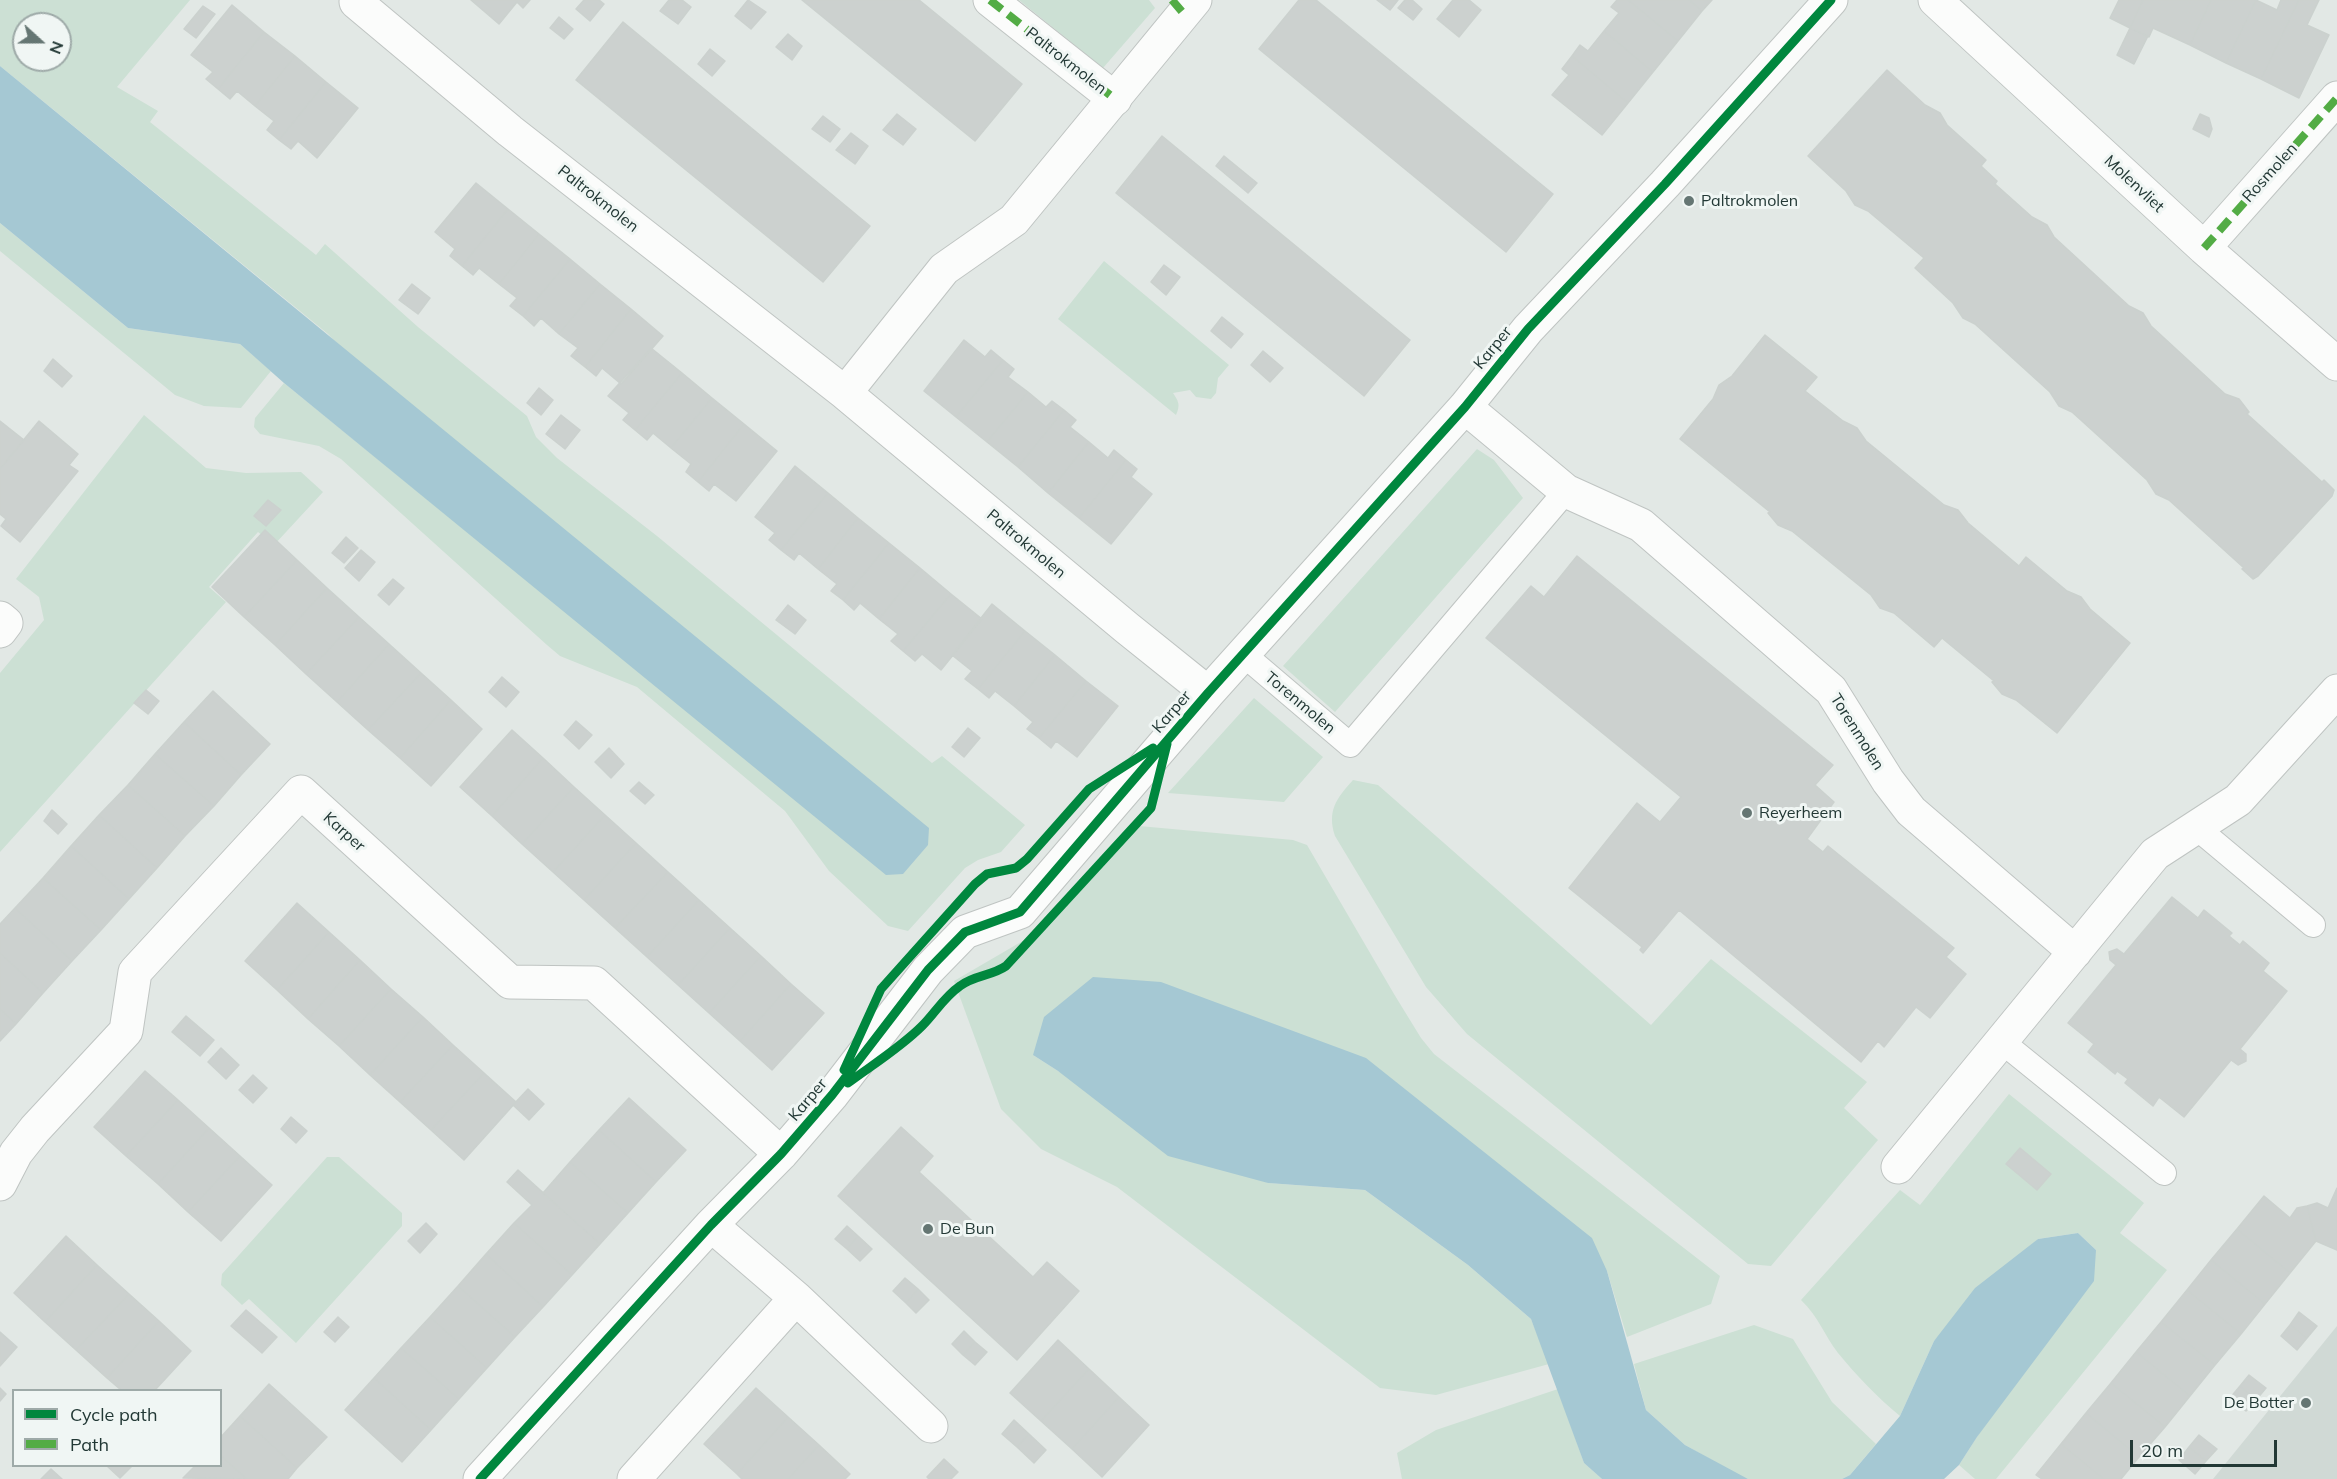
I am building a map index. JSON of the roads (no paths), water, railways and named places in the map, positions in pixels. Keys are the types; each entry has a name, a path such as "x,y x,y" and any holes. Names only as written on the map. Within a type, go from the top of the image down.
{"street":[{"name":"Paltrokmolen","path":"358,0 357,2 510,130 845,393 1208,693"},
{"name":"Paltrokmolen","path":"990,0 1114,99"},
{"name":"Karper","path":"480,1479 711,1225 781,1154 832,1095 928,970 965,932 1020,912 1208,693 1465,407 1528,329 1665,184 1831,0"},
{"name":"Molenvliet","path":"1935,0 2204,248 2337,364"},
{"name":"Paltrokmolen","path":"845,393 944,270 1014,220 1114,99 1184,5"},
{"name":"Rosmolen","path":"2204,248 2337,98"},
{"name":"Torenmolen","path":"1465,407 1566,491 1641,525 1831,690 1888,781 1911,812 2074,952"},
{"path":"0,618 6,623 0,631"},
{"path":"1898,1167 2155,854 2238,800 2337,691"},
{"name":"Karper","path":"0,1184 16,1153 35,1129 126,1031 135,972 301,792 510,982 594,983 781,1154"},
{"path":"711,1225 796,1298 932,1426"},
{"path":"634,1479 796,1298"}],"lane":[{"name":"Torenmolen","path":"1243,654 1350,745 1566,491"},
{"path":"2197,828 2313,925"},
{"path":"2001,1041 2164,1173"}],"water":[{"path":"0,66 929,828 928,845 903,874 886,875 284,383 240,344 128,328 0,223"},
{"path":"1093,977 1161,982 1366,1058 1592,1238 1607,1271 1646,1410 1685,1445 1748,1479 1602,1479 1584,1463 1531,1319 1468,1265 1365,1190 1268,1183 1168,1156 1058,1071 1033,1055 1044,1017"},
{"path":"2078,1233 2096,1250 2094,1281 1977,1437 1959,1465 1944,1479 1842,1479 1850,1475 1900,1416 1934,1341 1975,1288 2038,1239"}],"place":[{"name":"Paltrokmolen","path":"1689,201"},
{"name":"Reyerheem","path":"1747,813"},
{"name":"De Bun","path":"928,1229"},
{"name":"De Botter","path":"2306,1403"}]}
